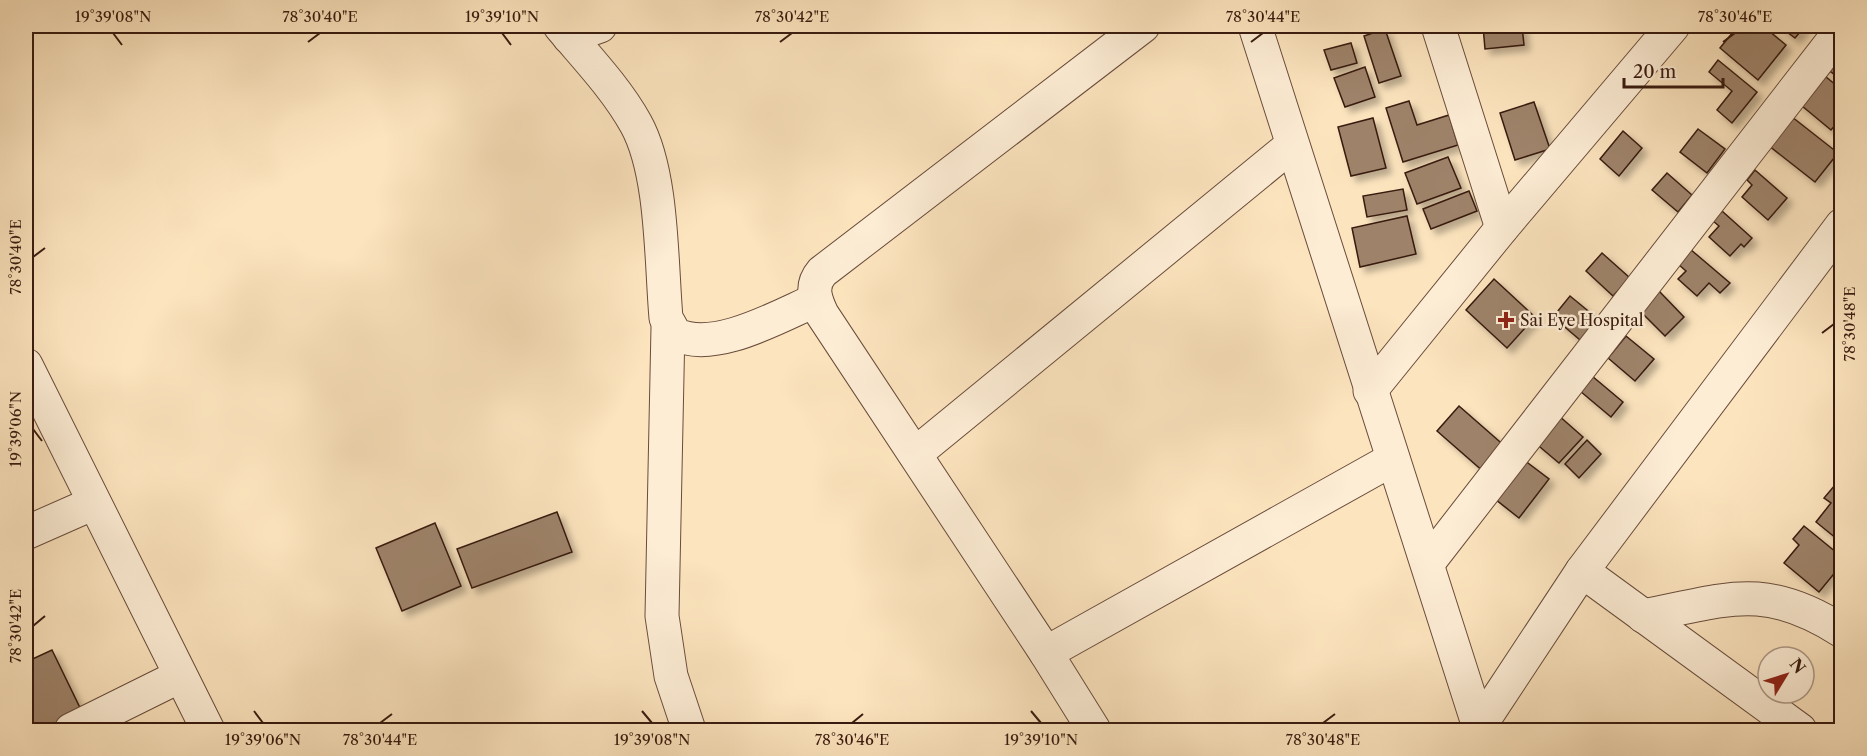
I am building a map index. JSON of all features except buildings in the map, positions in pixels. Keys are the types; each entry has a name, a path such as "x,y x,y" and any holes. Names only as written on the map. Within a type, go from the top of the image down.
{"street":[{"path":"564,31 600,26"},
{"path":"1094,730 1046,653 822,314 816,300 815,284 822,272 1143,26"},
{"path":"1255,26 1370,391 1428,563 1478,729"},
{"path":"1437,26 1502,228"},
{"path":"1638,26 1649,56"},
{"path":"1370,391 1502,228 1673,26"},
{"path":"1428,563 1842,29"},
{"path":"564,31 618,97 636,124 647,150 654,177 668,327 662,616 671,676 689,730"},
{"path":"915,454 1292,145"},
{"path":"1478,729 1582,571 1842,225"},
{"path":"668,327 675,334 692,340 727,336 740,333 816,300"},
{"path":"26,366 208,730"},
{"path":"1046,653 1393,459"},
{"path":"26,533 94,503"},
{"path":"1582,571 1800,730"},
{"path":"1643,616 1738,598 1760,598 1802,608 1842,631"},
{"path":"71,730 180,676"}],"place":[{"name":"Sai Eye Hospital","path":"1506,320"}]}
